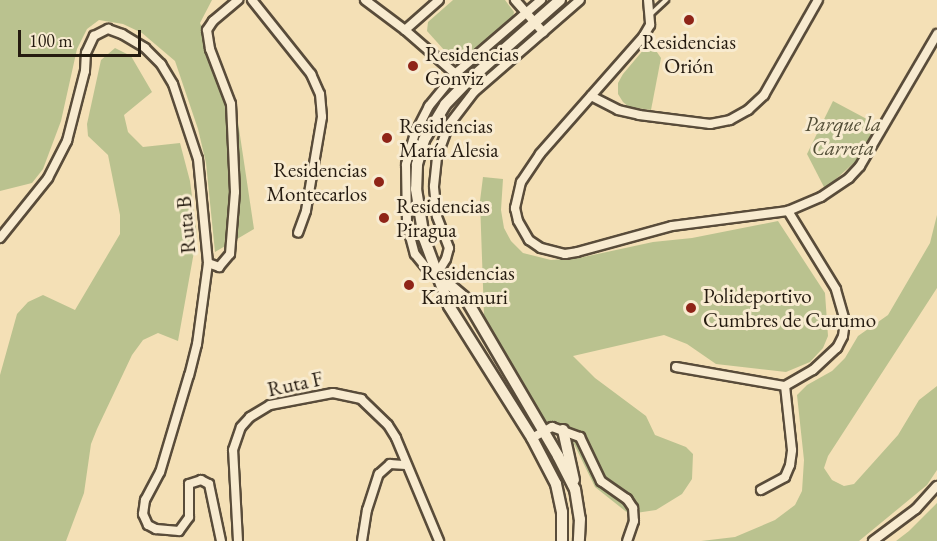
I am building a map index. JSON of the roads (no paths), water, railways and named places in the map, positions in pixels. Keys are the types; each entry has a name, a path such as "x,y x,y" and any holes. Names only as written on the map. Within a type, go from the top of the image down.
{"main road":[{"path":"560,0 466,83 445,105 429,128 417,165 418,214 449,306 532,438 559,493 563,522 562,541"},
{"path":"437,274 466,299 575,489"},
{"path":"563,430 580,519 579,541"}],"street":[{"path":"208,263 219,267 230,254 235,192 231,104 210,49 207,30 213,21 238,0"},
{"path":"252,0 311,74 320,93 322,117 306,211 298,233"},
{"path":"365,0 405,30 466,83"},
{"path":"405,30 439,0"},
{"path":"515,0 543,32"},
{"path":"541,0 456,73 419,122 406,165 405,209 412,243 420,263 429,271 437,274 446,259 449,248 437,216 434,195 437,157 443,136 462,105 474,92 580,0"},
{"path":"648,0 651,14 650,25 643,37 527,171 517,193 515,208 518,221 529,240 541,248 565,254 663,227 788,211 835,189 860,166 937,34"},
{"path":"591,96 618,110 639,115 710,124 730,120 748,110 764,95 818,0"},
{"name":"Ruta B","path":"0,238 48,178 67,141 85,71 86,53 94,36 108,29 122,34 145,48 160,64 173,84 198,159 208,263 197,344 189,375 160,472 145,500 143,514 148,525 156,529 179,531 189,517 189,484 201,480 209,484 221,541"},
{"path":"676,367 785,386 828,358 843,336 845,321 836,289 788,211"},
{"path":"760,490 785,477 790,465 792,450 785,386"},
{"name":"Ruta F","path":"238,541 233,473 236,436 250,417 270,405 333,393 361,399 388,426 439,541"},
{"path":"532,438 552,427 579,437 585,443 601,482 627,499 633,508 634,521 627,541"},
{"path":"362,541 367,510 379,474 390,464 406,465"},
{"path":"873,541 916,509 937,486"}],"lane":[{"path":"651,14 666,0"}],"place":[{"name":"Residencias Orión","path":"689,20"},
{"name":"Residencias Gonviz","path":"413,66"},
{"name":"Residencias María Alesia","path":"387,138"},
{"name":"Residencias Montecarlos","path":"379,182"},
{"name":"Residencias Piragua","path":"384,218"},
{"name":"Residencias Kamamuri","path":"409,285"},
{"name":"Polideportivo Cumbres de Curumo","path":"691,308"}],"park label":[{"name":"Parque la Carreta","path":"843,136"}]}
